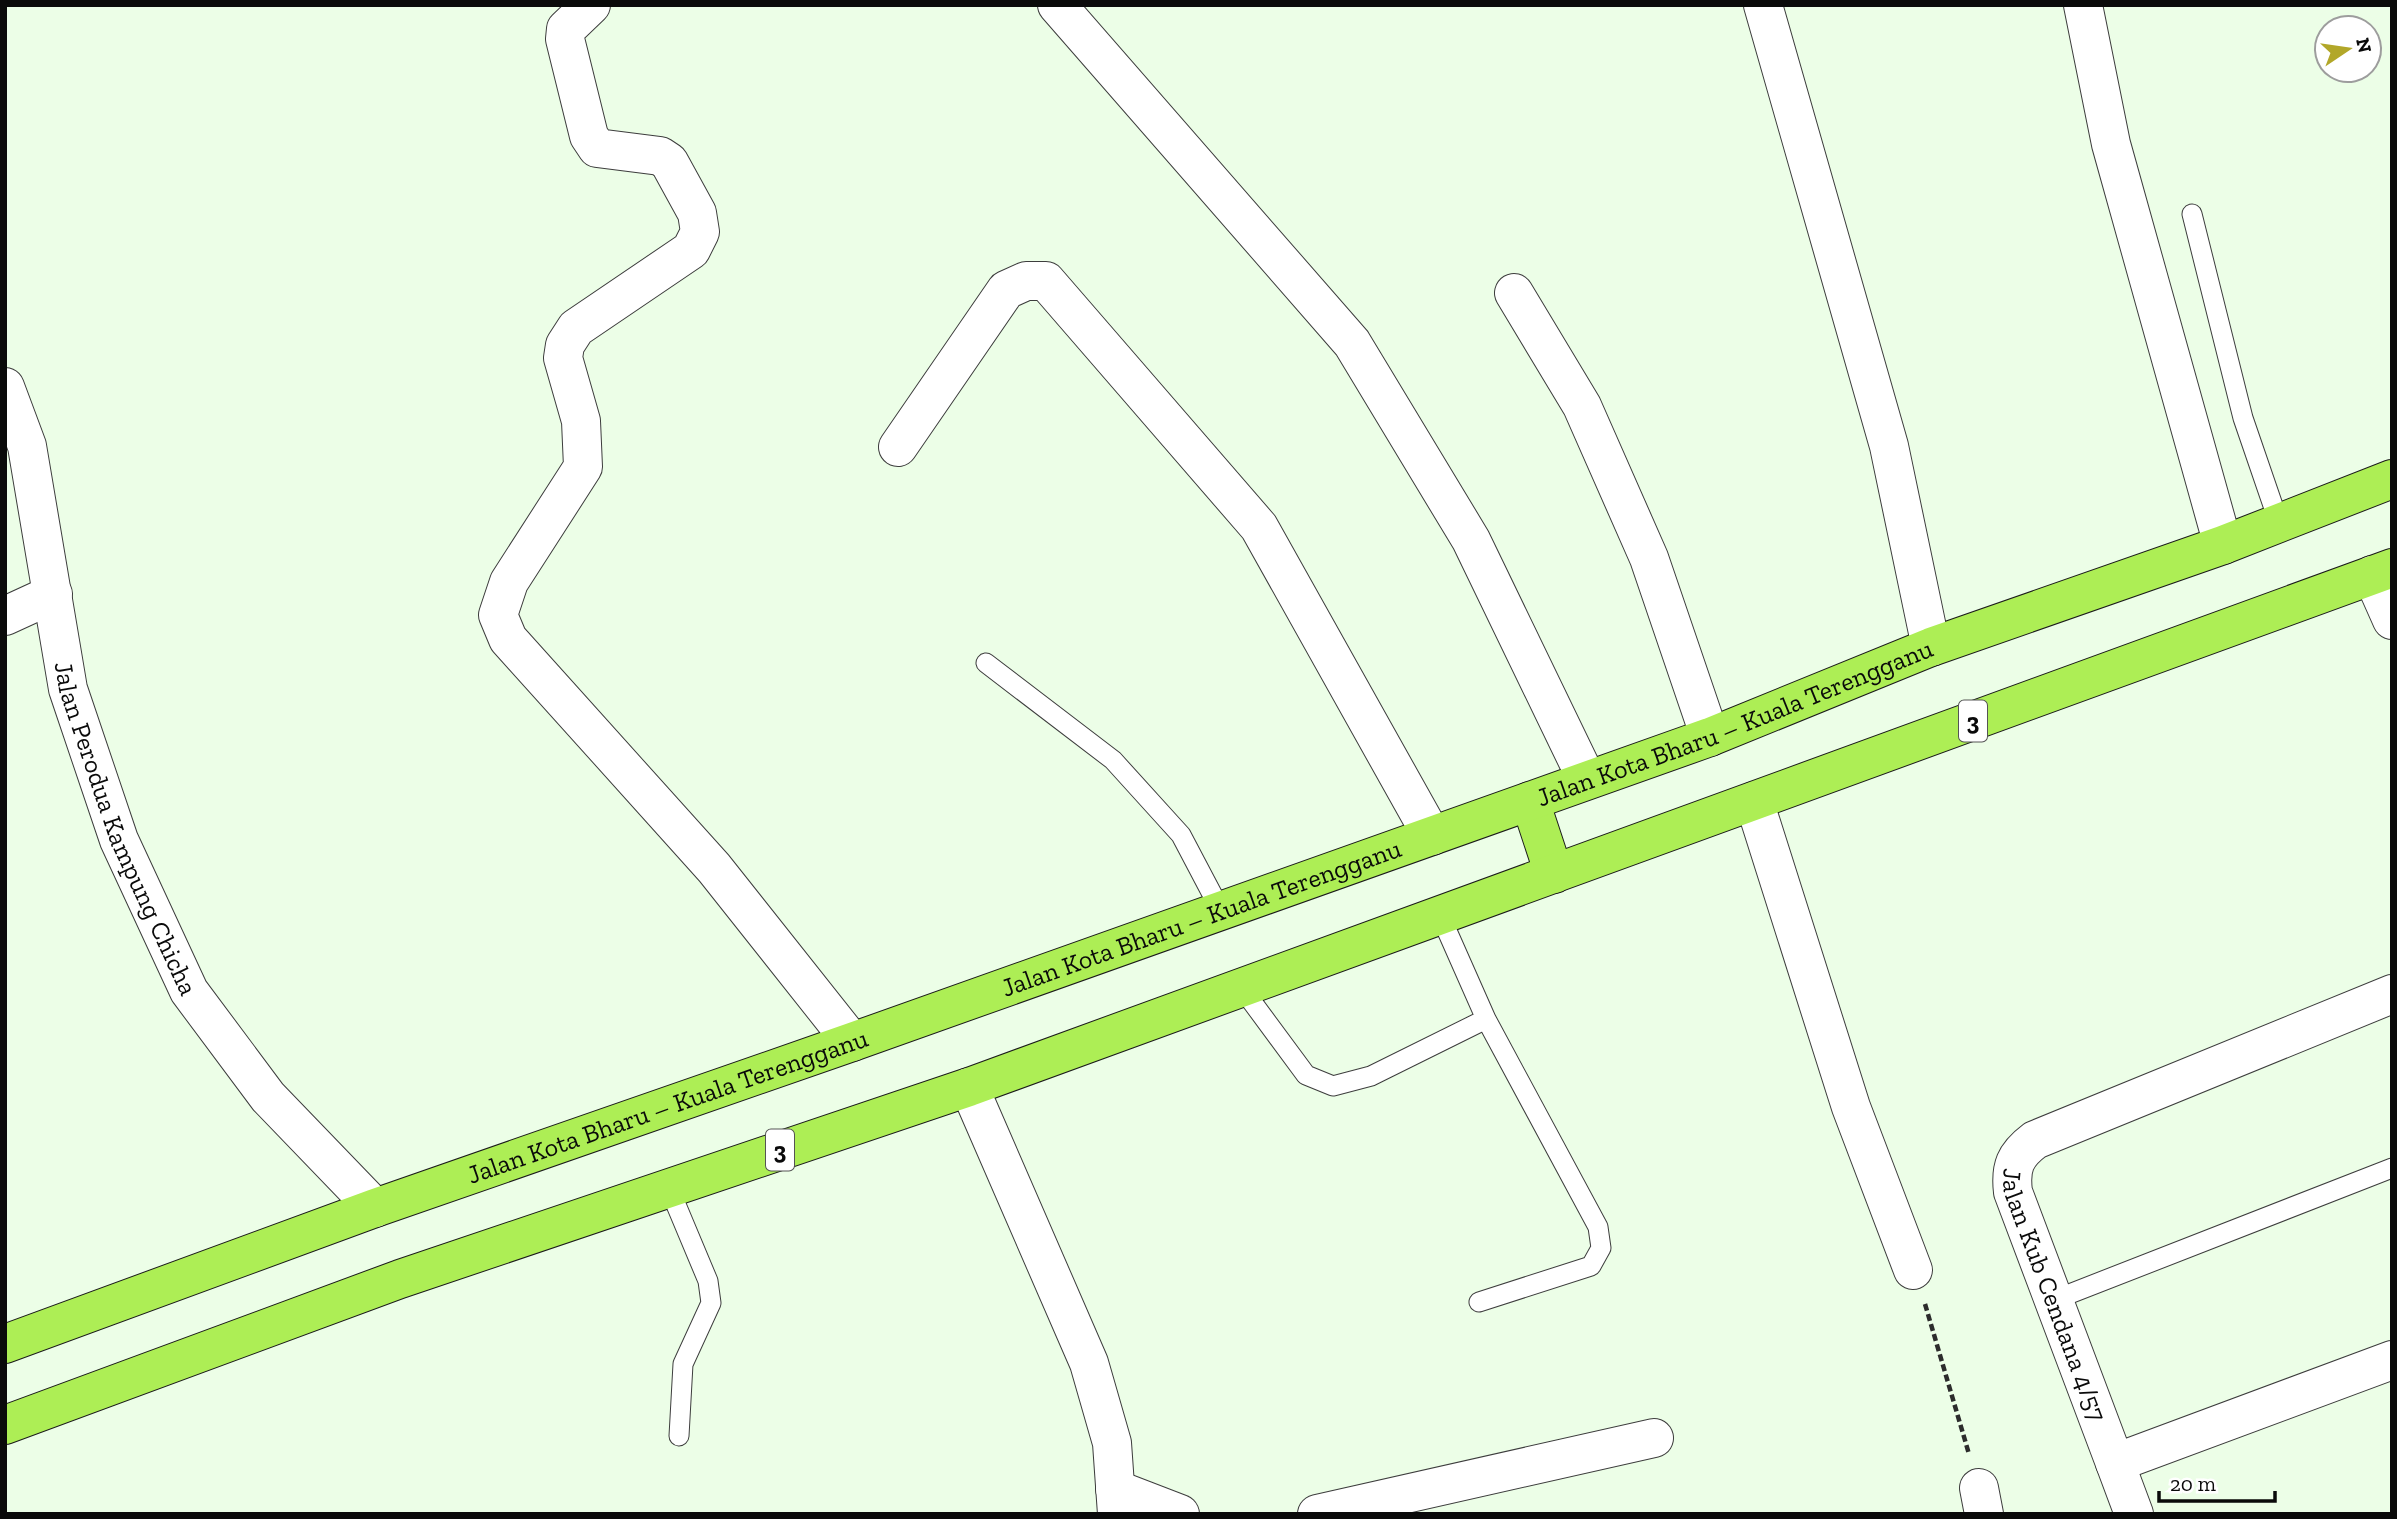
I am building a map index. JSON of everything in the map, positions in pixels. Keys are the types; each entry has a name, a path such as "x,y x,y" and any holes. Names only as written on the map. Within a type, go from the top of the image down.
{"highway":[{"name":"Jalan Kota Bharu – Kuala Terengganu","path":"5,1344 375,1208 852,1042 1710,737 1931,647 2223,545 2392,479"},
{"name":"3","path":"5,1424 400,1279 969,1087 2382,571"},
{"path":"1530,801 1554,874"}],"street":[{"path":"591,5 566,29 565,39 589,136 597,148 660,156 669,162 697,213 700,232 691,250 576,328 565,345 563,358 581,421 583,467 509,582 498,615 508,639 714,868 852,1042"},
{"path":"1057,5 1352,343 1471,540 1587,780"},
{"path":"1763,5 1889,446 1931,647"},
{"path":"2083,5 2111,144 2223,545"},
{"path":"898,447 1006,290 1026,281 1046,281 1259,527 1432,836"},
{"path":"1514,293 1588,418 1649,558 1710,737"},
{"name":"Jalan Perodua Kampung Chicha","path":"5,387 27,446 68,689 119,840 189,991 268,1097 375,1208"},
{"path":"2382,571 2392,620"},
{"path":"5,616 53,594"},
{"path":"1754,801 1851,1107 1913,1270"},
{"name":"Jalan Kub Cendana 4/57","path":"2134,1514 2013,1192 2010,1171 2019,1152 2035,1140 2392,994"},
{"path":"969,1087 1089,1363 1112,1443 1116,1502 1180,1514"},
{"path":"2115,1463 2392,1360"},
{"path":"1317,1514 1654,1438"}],"lane":[{"path":"2192,214 2243,418 2279,523"},
{"path":"986,663 1113,760 1181,835 1221,911"},
{"path":"1440,915 1486,1019 1598,1227 1601,1248 1591,1266 1479,1302"},
{"path":"1241,987 1306,1075 1333,1086 1371,1076 1486,1019"},
{"path":"2054,1300 2392,1168"},
{"path":"668,1188 708,1281 711,1303 683,1364 679,1436"}],"path":[{"path":"1913,1270 1933,1324 1982,1501"}]}
